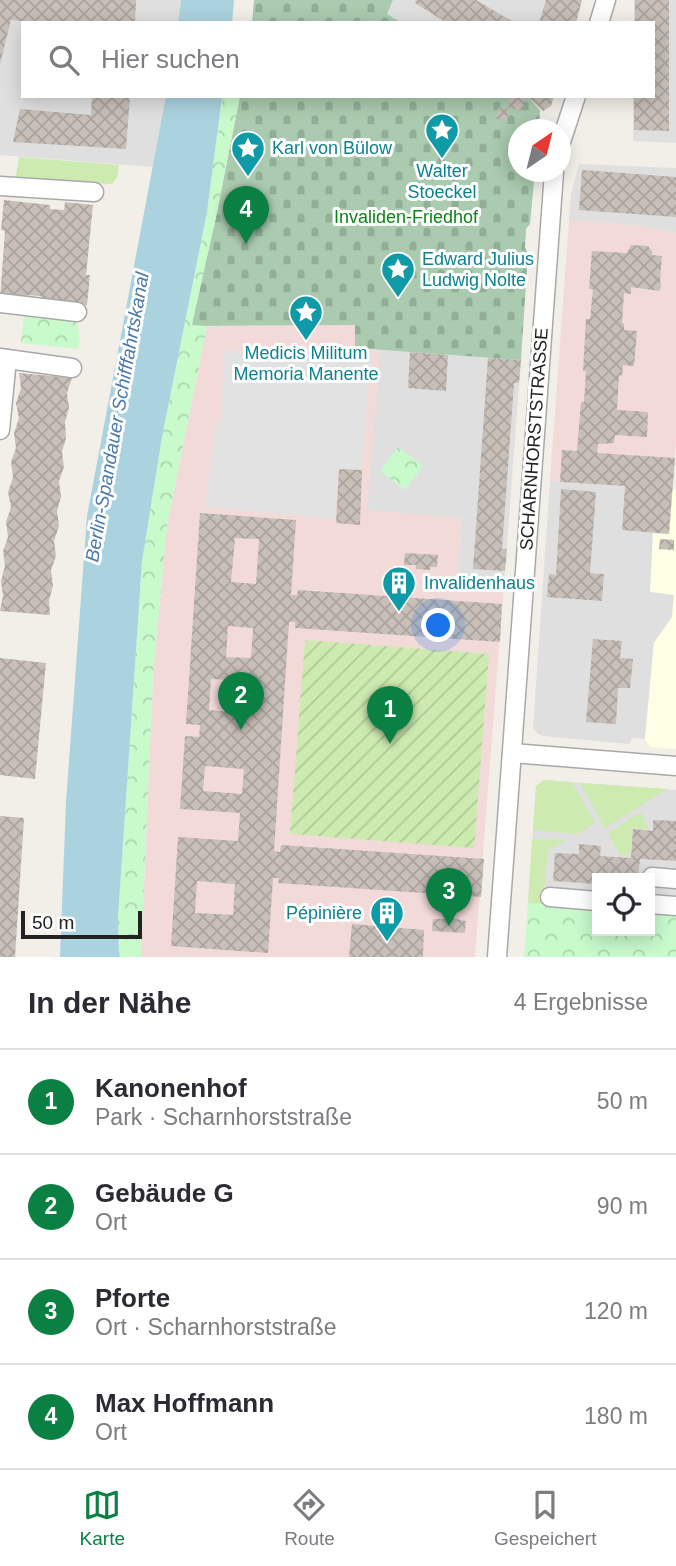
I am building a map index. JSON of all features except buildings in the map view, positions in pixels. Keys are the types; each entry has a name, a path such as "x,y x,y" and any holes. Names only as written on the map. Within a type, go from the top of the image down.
{"street":[{"path":"600,21 606,0"},
{"path":"569,119 575,98"},
{"name":"SCHARNHORSTSTRASSE","path":"497,957 553,182"},
{"path":"0,186 94,192"},
{"path":"0,303 77,312"},
{"path":"0,430 4,358 72,368"},
{"path":"512,753 676,766"},
{"path":"655,877 676,879"},
{"path":"550,897 592,901"},
{"path":"655,904 676,906"}],"shaded area":[{"path":"0,0 181,0 178,21 21,21 21,98 166,98 153,167 0,155"},
{"path":"393,0 582,0 577,21 399,21 387,14"},
{"path":"634,0 676,0 676,143 633,141 633,98 655,98 655,21 634,21"},
{"path":"579,164 676,168 676,233 636,225 569,220 571,194"},
{"path":"569,220 636,225 676,233 676,440 672,490 550,481"},
{"path":"356,325 355,348 380,350 367,510 461,518 457,580 504,584 475,957 141,957 153,675 167,526 207,326"},
{"path":"380,350 521,360 504,584 457,581 461,518 366,511"},
{"path":"223,351 372,353 361,470 339,469 335,519 205,507 216,424 222,420"},
{"path":"550,481 672,490 669,534 653,533 674,595 672,617 654,643 645,739 632,738 629,744 543,736 533,728"},
{"path":"672,490 676,490 676,749 650,747 645,739 654,643 672,617 674,595 650,592 653,533 669,534"},
{"path":"544,780 676,790 676,913 655,911 655,873 592,873 592,908 528,903 536,786"}],"green space":[{"path":"254,0 393,0 387,14 399,21 252,21"},
{"path":"222,98 240,98 192,325 207,326 167,526 153,675 141,957 119,957 118,917 142,561 162,437 207,212"},
{"name":"Invaliden-Friedhof","path":"240,98 529,98 540,110 540,119 508,119 508,182 534,182 530,224 526,229 525,248 528,253 521,360 355,348 355,325 191,326"},
{"path":"19,157 119,165 117,178 112,184 15,180"},
{"path":"24,315 77,321 80,340 78,349 21,343"},
{"path":"398,447 423,466 405,490 380,471"},
{"path":"305,640 489,654 474,848 290,834"},
{"path":"544,780 572,782 595,823 577,834 533,830 536,786"},
{"path":"580,783 667,789 605,828"},
{"path":"641,812 649,829 632,828 630,856 620,855 608,833"},
{"path":"532,839 566,840 548,850 543,904 528,903"},
{"path":"528,903 592,908 592,936 655,936 655,911 676,913 676,957 524,957"}],"water":[{"path":"181,0 234,0 232,21 178,21"},
{"name":"Berlin-Spandauer Schifffahrtskanal","path":"166,98 222,98 207,212 162,437 142,561 118,917 119,957 60,957 66,802 87,516"}],"place":[{"name":"Walter Stoeckel","path":"442,160"},
{"name":"Karl von Bülow","path":"248,178"},
{"name":"Max Hoffmann","path":"246,244"},
{"name":"Edward Julius Ludwig Nolte","path":"398,299"},
{"name":"Medicis Militum Memoria Manente","path":"306,342"},
{"name":"Invalidenhaus","path":"399,613"},
{"name":"Gebäude G","path":"241,730"},
{"name":"Kanonenhof","path":"390,744"},
{"name":"Pforte","path":"449,926"},
{"name":"Pépinière","path":"387,943"}]}
